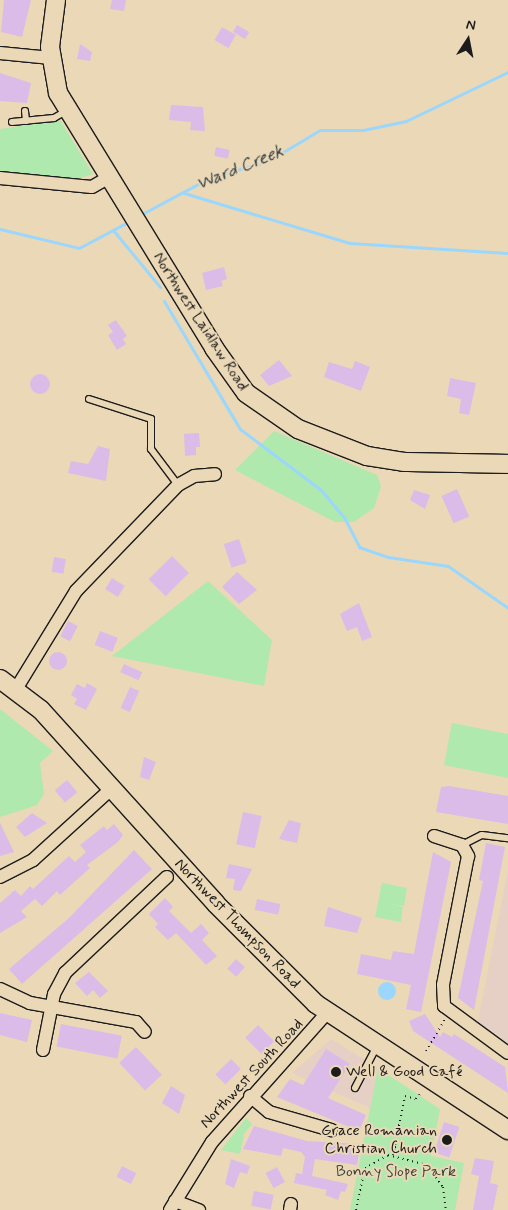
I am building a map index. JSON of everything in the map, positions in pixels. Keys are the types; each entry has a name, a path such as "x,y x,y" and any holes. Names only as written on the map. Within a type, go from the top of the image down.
{"street":[{"name":"Northwest Laidlaw Road","path":"56,0 51,58 58,93 232,376 268,411 331,444 379,459 508,464"},
{"path":"0,53 51,58"},
{"path":"0,178 92,186 109,177"},
{"path":"16,689 69,599 178,485 194,476 215,474"},
{"name":"Northwest Thompson Road","path":"0,679 16,689 112,788 268,959 327,1013 508,1130"},
{"path":"0,877 32,860 112,788"},
{"path":"434,836 462,845 468,856 442,997 449,1013 507,1051"},
{"path":"43,1050 51,1007 65,973 166,877"},
{"path":"0,989 21,1000 136,1022 145,1032"},
{"name":"Northwest South Road","path":"172,1206 203,1153 250,1096 327,1013"},
{"path":"250,1096 269,1112 331,1130"},
{"path":"172,1206 199,1210"}],"lane":[{"path":"12,122 54,118 68,110"},
{"path":"24,111 26,121"},
{"path":"89,399 151,419 151,448 178,485"},
{"path":"462,845 482,835 508,838"},
{"path":"355,1088 377,1046"}],"path":[{"path":"426,1051 449,1013"},
{"path":"393,1155 405,1096 416,1099 420,1094"},
{"path":"394,1148 410,1150"},
{"path":"356,1210 368,1164 393,1155 427,1165 442,1187 446,1210"}],"shaded area":[{"path":"508,871 508,1046 477,1026"},
{"path":"331,1039 378,1068 370,1108 292,1073"}],"green space":[{"path":"60,120 93,174 74,180 0,175 0,129"},
{"path":"274,431 377,475 381,486 374,508 354,522 335,522 235,470"},
{"path":"208,581 272,640 264,686 112,656"},
{"path":"0,709 53,751 40,763 44,794 37,805 0,817"},
{"path":"452,723 508,734 508,778 444,765"},
{"path":"382,883 407,888 404,906 390,904 403,907 401,922 375,917"},
{"name":"Bonny Slope Park","path":"378,1068 440,1109 431,1156 464,1163 455,1210 350,1210"},
{"path":"246,1118 252,1124 244,1134 240,1154 221,1150"}],"water":[{"path":"387,982 393,985 396,991 393,997 387,1000 381,997 378,991 381,985"}],"building":[{"path":"4,0 31,0 22,37 1,32"},
{"path":"112,0 126,0 124,11 110,9"},
{"path":"237,25 249,32 245,39 233,32"},
{"path":"222,27 236,35 228,48 214,40"},
{"path":"80,44 92,52 90,61 77,59"},
{"path":"0,73 31,83 27,103 0,101"},
{"path":"171,105 203,107 205,131 190,130 191,122 169,120"},
{"path":"216,147 230,150 228,159 214,156"},
{"path":"224,267 227,279 221,281 223,286 206,290 202,273"},
{"path":"116,320 127,336 123,339 126,344 117,350 108,335 113,332 108,325"},
{"path":"279,360 292,376 269,386 260,375"},
{"path":"355,361 370,367 361,391 324,377 329,362 352,369"},
{"path":"40,374 47,377 50,384 47,391 40,394 33,391 30,384 33,377"},
{"path":"450,378 476,383 469,415 459,413 461,399 447,396"},
{"path":"199,433 200,447 196,447 196,455 185,456 184,434"},
{"path":"98,446 110,449 106,481 68,473 71,461 88,464"},
{"path":"457,489 469,516 454,523 441,496"},
{"path":"414,490 430,495 425,509 410,500"},
{"path":"239,539 247,563 232,568 224,544"},
{"path":"172,556 189,573 166,596 149,579"},
{"path":"54,557 66,559 64,574 52,572"},
{"path":"237,572 257,590 239,604 222,587"},
{"path":"112,578 125,586 118,597 105,589"},
{"path":"359,603 372,637 362,641 357,627 347,631 340,614"},
{"path":"68,621 78,626 70,641 60,636"},
{"path":"100,631 118,638 112,652 95,645"},
{"path":"58,652 64,655 67,661 64,667 58,670 52,667 49,661 52,655"},
{"path":"124,664 142,672 139,680 120,672"},
{"path":"87,683 97,689 86,710 74,704 77,699 71,695 77,684 85,688"},
{"path":"130,687 139,691 130,712 121,708"},
{"path":"144,757 156,762 149,780 140,777"},
{"path":"67,780 77,792 65,803 55,790"},
{"path":"449,786 508,796 508,824 436,812 441,787"},
{"path":"243,812 262,816 255,848 236,844"},
{"path":"32,813 47,823 25,837 16,827"},
{"path":"289,820 301,823 297,843 279,839"},
{"path":"0,823 14,852 0,856"},
{"path":"114,824 123,835 118,842 87,865 90,868 60,895 57,891 42,906 35,899 21,911 27,917 0,933 0,903 15,890 21,896 30,886 33,889 69,856 75,862 86,852 80,845 104,826 107,830"},
{"path":"486,843 505,847 474,1010 458,998 483,881 479,880"},
{"path":"134,850 152,869 22,984 9,969 69,918"},
{"path":"433,852 451,862 421,1012 406,1009 411,985 357,974 361,954 391,960 393,951 414,954"},
{"path":"229,864 252,869 241,891 233,890 235,879 226,878"},
{"path":"165,898 173,907 169,911 191,933 201,924 209,933 202,940 217,956 206,965 176,933 168,940 155,927 158,924 149,914"},
{"path":"257,899 280,904 278,915 255,910"},
{"path":"328,907 362,918 357,933 324,926"},
{"path":"236,959 245,967 236,977 227,969"},
{"path":"89,972 108,991 100,998 93,990 87,996 75,983"},
{"path":"0,1013 32,1020 27,1042 0,1035"},
{"path":"425,1014 440,1037 443,1032 452,1037 454,1034 505,1067 508,1093 413,1031 409,1021"},
{"path":"61,1024 122,1036 117,1058 57,1047"},
{"path":"258,1025 274,1041 262,1054 245,1038"},
{"path":"136,1047 162,1075 145,1090 119,1063"},
{"path":"326,1049 350,1064 328,1098 366,1115 359,1131 277,1097 290,1079 303,1085"},
{"path":"231,1059 241,1069 225,1084 215,1075"},
{"path":"171,1086 185,1095 179,1114 162,1103"},
{"name":"Grace Romanian Christian Church","path":"444,1122 459,1127 449,1157 434,1152"},
{"path":"254,1126 307,1141 361,1144 357,1165 315,1159 312,1176 348,1184 345,1192 341,1191 338,1200 325,1195 327,1190 294,1183 296,1173 302,1174 305,1157 301,1152 283,1148 281,1156 243,1149"},
{"path":"475,1158 494,1161 490,1183 498,1185 493,1210 473,1210 479,1176 471,1174"},
{"path":"231,1159 250,1166 247,1174 240,1172 234,1188 225,1184"},
{"path":"122,1166 136,1173 131,1184 117,1177"},
{"path":"277,1167 285,1182 274,1188 266,1173"},
{"path":"254,1191 274,1195 271,1210 251,1206"}],"waterway":[{"name":"Ward Creek","path":"142,214 209,178 268,161 320,130 363,130 406,121 508,72"},
{"path":"184,193 350,243 508,253"},
{"name":"Ward Creek","path":"0,229 79,248 126,223"},
{"path":"113,230 160,287"},
{"path":"164,301 240,429 321,490 344,517 359,547 388,557 448,566 508,608"}],"place":[{"name":"Well & Good Café","path":"336,1072"},
{"name":"Grace Romanian Christian Church","path":"447,1140"}]}
